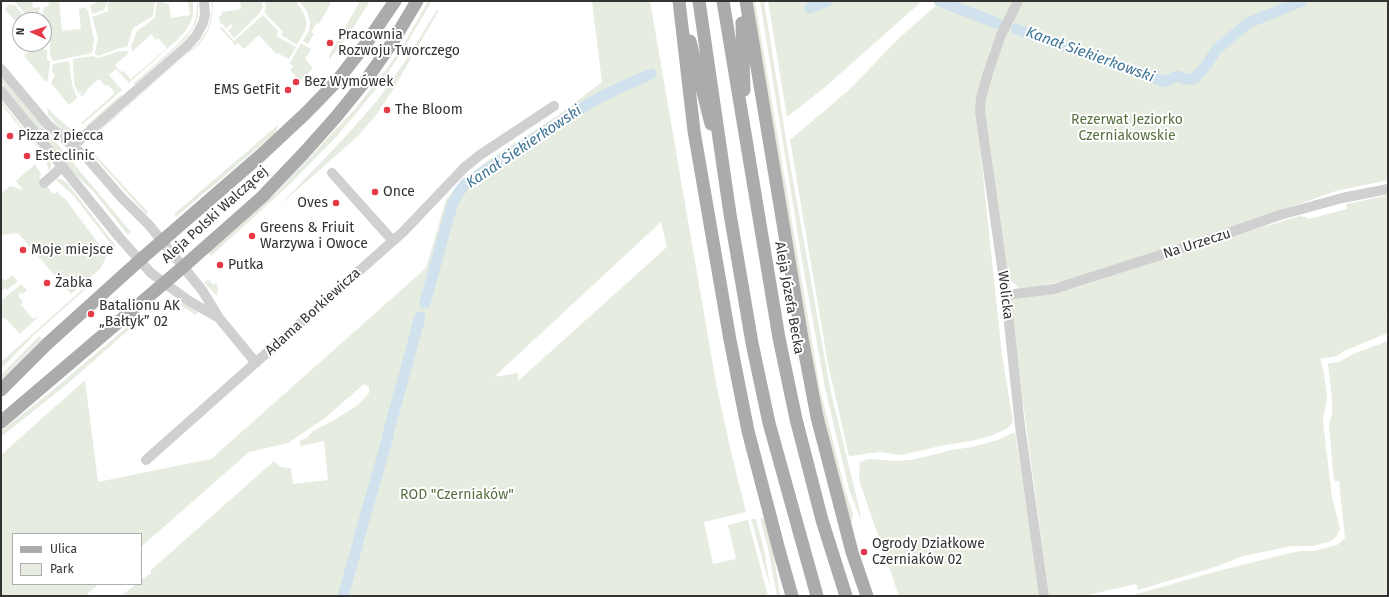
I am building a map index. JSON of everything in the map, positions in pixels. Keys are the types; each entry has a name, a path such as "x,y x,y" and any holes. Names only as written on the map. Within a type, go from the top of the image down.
{"main road":[{"name":"Aleja Polski Walczącej","path":"1,390 48,344 140,260 261,155 306,113 337,81 356,57 394,1"},
{"name":"Aleja Polski Walczącej","path":"1,422 183,267 262,196 303,154 366,80 392,43 417,1"},
{"path":"699,1 723,164 752,343 769,423 817,596"},
{"name":"Aleja Józefa Becka","path":"723,1 778,330 796,419 822,520 846,596"},
{"path":"741,1 746,139"},
{"name":"Aleja Józefa Becka","path":"746,1 802,338 817,417 852,552 867,596"},
{"path":"679,3 705,104 723,164"},
{"path":"679,3 694,131 748,431 792,596"}],"street":[{"path":"74,146 188,45 196,36 203,23 205,16 204,1"},
{"name":"Wolicka","path":"1018,1 1001,35 981,98 980,112 1006,295 1020,426 1044,596"},
{"path":"1,69 48,125 93,164 162,242 206,296 220,318 256,363"},
{"path":"1,91 62,167 151,273 202,309 220,318"},
{"name":"Adama Borkiewicza","path":"146,460 393,241 465,167 480,155 554,106"},
{"path":"44,183 62,167"},
{"path":"332,173 393,241"},
{"name":"Na Urzeczu","path":"1006,295 1054,289 1211,240 1280,215 1342,198 1388,189"}],"green space":[{"path":"14,1 32,1 33,8 40,7 39,12 24,12"},
{"path":"48,1 59,1 62,31 81,29 79,9 86,7 88,10 94,40 92,53 53,61 50,56 50,52 52,52 52,12 43,12 44,7 49,6"},
{"path":"99,1 107,2 104,10 92,14 90,6"},
{"path":"111,1 155,1 153,16 133,28 127,47 98,56 95,53 98,38 92,17 108,11 107,4"},
{"path":"157,1 169,4 171,18 190,15 188,1 193,1 193,17 187,29 178,39 129,83 116,69 109,75 122,90 83,124 81,123 115,93 108,85 106,86 99,79 86,90 87,91 82,96 80,95 82,93 78,93 74,83 73,59 93,56 98,58 120,51 127,51 129,53 115,65 121,72 123,71 131,79 167,48 158,38 156,40 151,34 133,51 131,50 133,48 132,47 130,49 137,31 155,18"},
{"path":"197,1 198,17 188,36 136,84 133,84 177,45 188,33 193,26 196,17"},
{"path":"211,1 213,1 213,7 211,23 200,44 94,136 93,135 198,44 207,30 210,21 212,8"},
{"path":"240,1 262,1 263,7 259,14 234,38 228,30 233,26 231,24 226,29 223,24 220,24 219,16 222,15 222,12 241,9"},
{"path":"265,1 296,1 307,22 305,31 297,45 281,35 283,32 264,12 266,9"},
{"path":"299,1 329,1 331,3 319,24 317,23 311,32 314,34 308,44 303,41 309,31 310,22 307,11"},
{"path":"360,1 370,1 352,30 329,60 329,56"},
{"path":"428,1 432,1 381,83 336,137 291,183 211,256 208,252 276,193 356,108 388,67 405,42"},
{"name":"ROD \"Czerniaków\"","path":"592,1 650,1 716,383 746,512 704,522 713,564 736,559 728,525 748,520 768,596 121,596 135,585 142,585 142,579 151,574 151,570 274,461 281,467 291,468 293,484 328,480 324,441 300,446 300,440 306,439 313,431 331,422 358,405 369,393 369,387 364,384 325,418 288,443 249,452 142,546 142,533 12,533 12,585 98,585 85,596 1,596 1,455 85,380 98,482 211,459 426,268 446,200 460,182 490,159 560,114 602,82","holes":["661,222 667,247 518,381 518,373 494,377"]},
{"path":"751,1 755,1 820,389 845,490 853,514 852,522 848,515 818,396"},
{"path":"760,1 764,1 789,158 830,388 861,520 849,489 825,388 803,266"},
{"path":"768,1 922,1 824,88 787,117"},
{"path":"941,1 1014,1 1003,20 990,50 982,84 977,119 1002,355 1013,422 1008,428 993,435 976,440 940,446 902,455 880,452 849,456 828,364 790,140 850,89 897,40"},
{"name":"Rezerwat Jeziorko Czerniakowskie","path":"1022,1 1388,1 1388,180 1336,191 1214,234 1068,280 1040,286 1017,287 1017,285 1009,280 984,115 984,99 1011,21"},
{"path":"10,4 16,6 20,12 12,12 12,17 4,9"},
{"path":"437,10 439,10 392,91 376,115 358,136 280,205 376,102 406,60"},
{"path":"263,15 278,31 276,36 296,47 289,59 277,53 276,54 259,35 244,49 238,43 235,45 221,29 221,26 234,41"},
{"path":"301,43 311,49 305,59 313,68 300,81 290,70 293,67 290,63"},
{"path":"29,52 47,52 47,59 50,62 48,80 46,82 24,56"},
{"path":"69,61 72,84 77,98 69,105 51,83 55,75 52,72 53,64"},
{"path":"1,77 131,232 128,235 93,191 72,172 1,83"},
{"path":"122,94 121,98 87,128 86,126"},
{"path":"1,101 51,163 51,169 49,171 45,157 1,104"},
{"path":"47,107 54,115 77,134 71,136 65,134 48,115"},
{"path":"279,124 275,133 176,217 174,214"},
{"path":"88,147 148,212 146,214 92,154"},
{"path":"35,164 41,174 39,177 53,194 57,192 66,200 107,255 101,268 71,294 18,233 1,235 1,192 10,186 23,190 16,181"},
{"path":"55,179 61,179 67,183 116,246 114,248 73,195"},
{"path":"1388,192 1388,317 1386,318 1388,333 1344,351 1337,356 1320,359 1323,368 1327,398 1323,419 1324,431 1332,497 1340,529 1336,537 1331,541 1313,546 1292,546 1243,556 1215,567 1138,590 1136,584 1083,596 1049,596 1009,298 1075,288 1239,234 1300,216 1309,219 1347,209 1346,204 1385,196 1385,193"},
{"path":"12,275 18,281 7,290 5,288 1,292 1,277 5,281"},
{"path":"98,278 35,334 1,369 1,362 84,288"},
{"path":"209,280 213,285 216,283 218,288 217,296 204,282"},
{"path":"21,284 27,290 23,294 21,292 18,296 23,302 21,305 33,319 36,317 37,318 20,334 5,318 3,319 1,317 1,301"},
{"path":"182,302 198,312 196,315 180,305"},
{"path":"145,312 147,314 66,385 1,437 1,431 48,394"},
{"path":"39,336 42,339 1,380 1,375"},
{"path":"1388,341 1388,596 1130,596 1218,571 1290,553 1314,551 1337,545 1345,538 1339,481 1334,481 1329,425 1332,414 1332,398 1328,364 1339,362 1353,354"},
{"path":"1015,432 1040,596 899,596 859,480 860,462 869,459 895,461 912,460 998,440"},
{"path":"760,518 764,518 773,549 780,596 777,596 768,548"},
{"path":"751,519 756,519 765,554 770,587"}],"waterway":[{"name":"Kanał Siekierkowski","path":"810,8 827,1"},
{"name":"Kanał Siekierkowski","path":"939,1 997,23"},
{"name":"Kanał Siekierkowski","path":"1016,29 1165,82 1177,76 1185,79 1194,79 1205,67 1217,49 1248,23 1302,1"},
{"name":"Kanał Siekierkowski","path":"425,303 452,205 466,183 593,101 651,74"},
{"name":"Kanał Siekierkowski","path":"388,434 420,317"},
{"name":"Kanał Siekierkowski","path":"359,538 388,437"},
{"name":"Kanał Siekierkowski","path":"343,596 358,543"}],"place":[{"name":"Pracownia Rozwoju Tworczego","path":"330,43"},
{"name":"Bez Wymówek","path":"296,82"},
{"name":"EMS GetFit","path":"288,90"},
{"name":"The Bloom","path":"387,110"},
{"name":"Pizza z piecca","path":"10,136"},
{"name":"Esteclinic","path":"27,156"},
{"name":"Once","path":"375,192"},
{"name":"Oves","path":"336,203"},
{"name":"Greens & Friuit Warzywa i Owoce","path":"252,236"},
{"name":"Moje miejsce","path":"23,250"},
{"name":"Putka","path":"220,265"},
{"name":"Żabka","path":"47,283"},
{"name":"Batalionu AK „Bałtyk” 02","path":"91,314"},
{"name":"Ogrody Działkowe Czerniaków 02","path":"864,552"}]}
